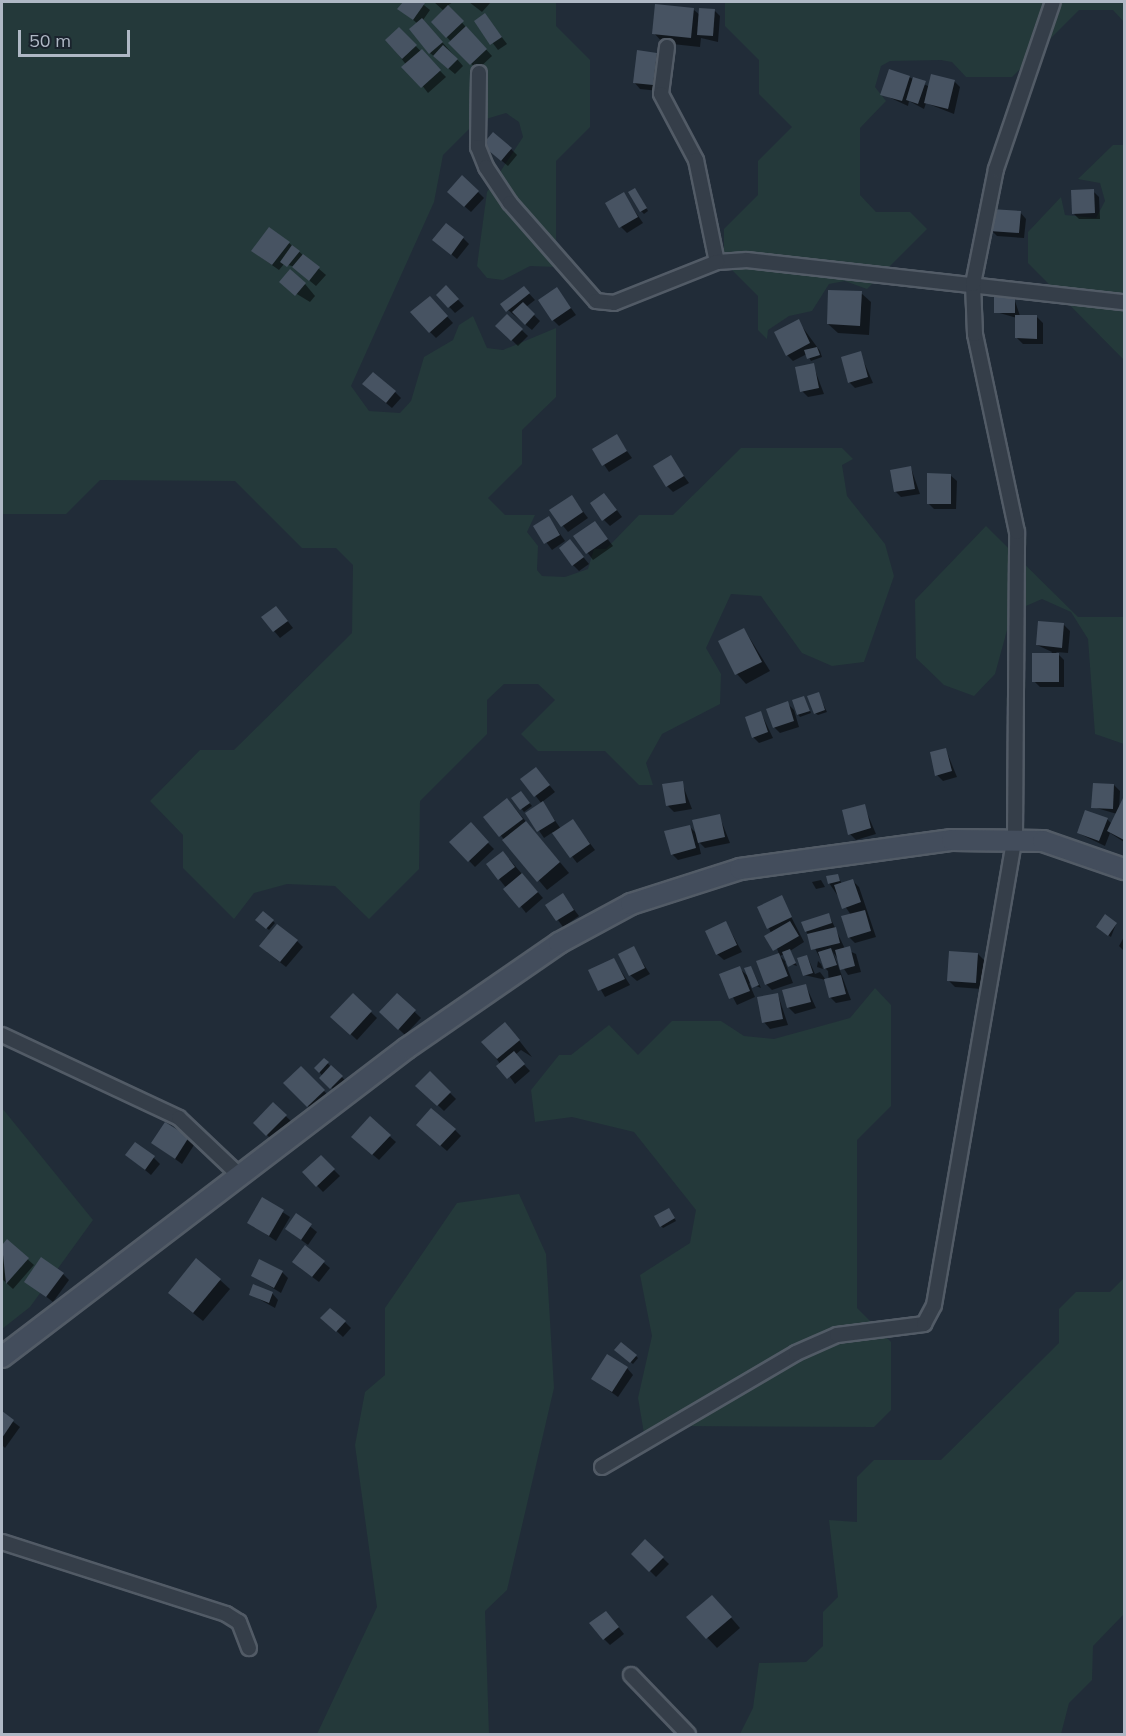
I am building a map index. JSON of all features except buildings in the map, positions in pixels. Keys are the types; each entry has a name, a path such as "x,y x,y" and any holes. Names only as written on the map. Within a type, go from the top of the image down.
{"main road":[{"path":"2,1357 239,1175 460,1010 559,943 631,904 712,875 781,861 919,843 1015,837 1075,850 1125,869"}],"street":[{"path":"602,1467 795,1353 837,1335 924,1324 934,1305 1015,837 1017,532 975,334 973,284 996,170 1053,2"},
{"path":"667,47 661,94 696,160 717,262"},
{"path":"479,73 478,147 486,167 510,203 596,300 614,303 717,262 747,260 1125,302"},
{"path":"2,1035 179,1118 239,1175"},
{"path":"2,1542 226,1614 240,1622 249,1648"},
{"path":"631,1676 688,1734"}],"green space":[{"path":"2,2 556,2 556,26 590,60 590,127 556,161 556,267 530,266 503,280 487,278 477,266 487,192 523,137 519,122 506,113 476,122 443,155 434,202 351,386 369,411 400,413 411,401 424,357 453,340 459,325 473,316 487,348 503,350 556,328 556,397 522,430 522,464 488,498 505,515 535,515 527,532 538,546 537,570 542,576 565,577 588,569 594,549 606,549 639,515 673,515 741,448 842,448 853,459 842,465 847,496 885,544 894,576 864,662 832,666 802,653 761,596 731,594 706,648 721,674 720,704 662,734 646,763 653,785 639,785 605,751 538,751 521,734 555,700 538,684 504,684 487,700 487,734 420,801 419,869 369,919 335,886 287,884 254,893 234,919 183,868 183,835 150,801 200,750 234,750 352,633 353,565 336,548 302,548 235,481 100,480 66,514 2,514"},
{"path":"725,2 1124,2 1124,22 1113,10 1079,10 1012,77 966,77 952,62 941,60 890,61 881,66 875,87 886,101 860,128 860,195 876,212 910,212 927,229 867,289 845,281 829,284 812,311 789,316 768,330 767,339 758,330 758,296 724,262 724,229 758,195 758,161 792,127 759,94 759,60 725,26"},
{"path":"1113,145 1124,145 1124,360 1028,263 1028,232 1061,197 1065,215 1096,218 1105,201 1100,183 1078,179"},
{"path":"986,526 1078,617 1124,617 1124,744 1095,734 1088,639 1071,612 1042,599 1012,612 995,674 974,696 944,685 916,658 915,600"},
{"path":"875,988 891,1005 891,1106 857,1140 857,1308 891,1342 891,1410 874,1427 671,1426 647,1451 638,1398 652,1336 640,1275 690,1243 696,1210 634,1132 572,1117 535,1122 531,1090 559,1055 571,1055 609,1025 638,1055 672,1021 721,1021 744,1036 774,1039 850,1018"},
{"path":"2,1108 93,1220 30,1307 2,1329"},
{"path":"519,1194 546,1254 554,1388 507,1590 485,1611 489,1734 317,1734 377,1607 355,1445 365,1392 385,1375 385,1308 457,1203"},
{"path":"1124,1278 1124,1614 1093,1646 1092,1680 1069,1703 1061,1734 740,1734 753,1708 759,1663 806,1662 823,1646 823,1612 838,1597 829,1520 857,1522 857,1477 874,1460 941,1460 1059,1343 1059,1309 1076,1292 1110,1292"}]}
